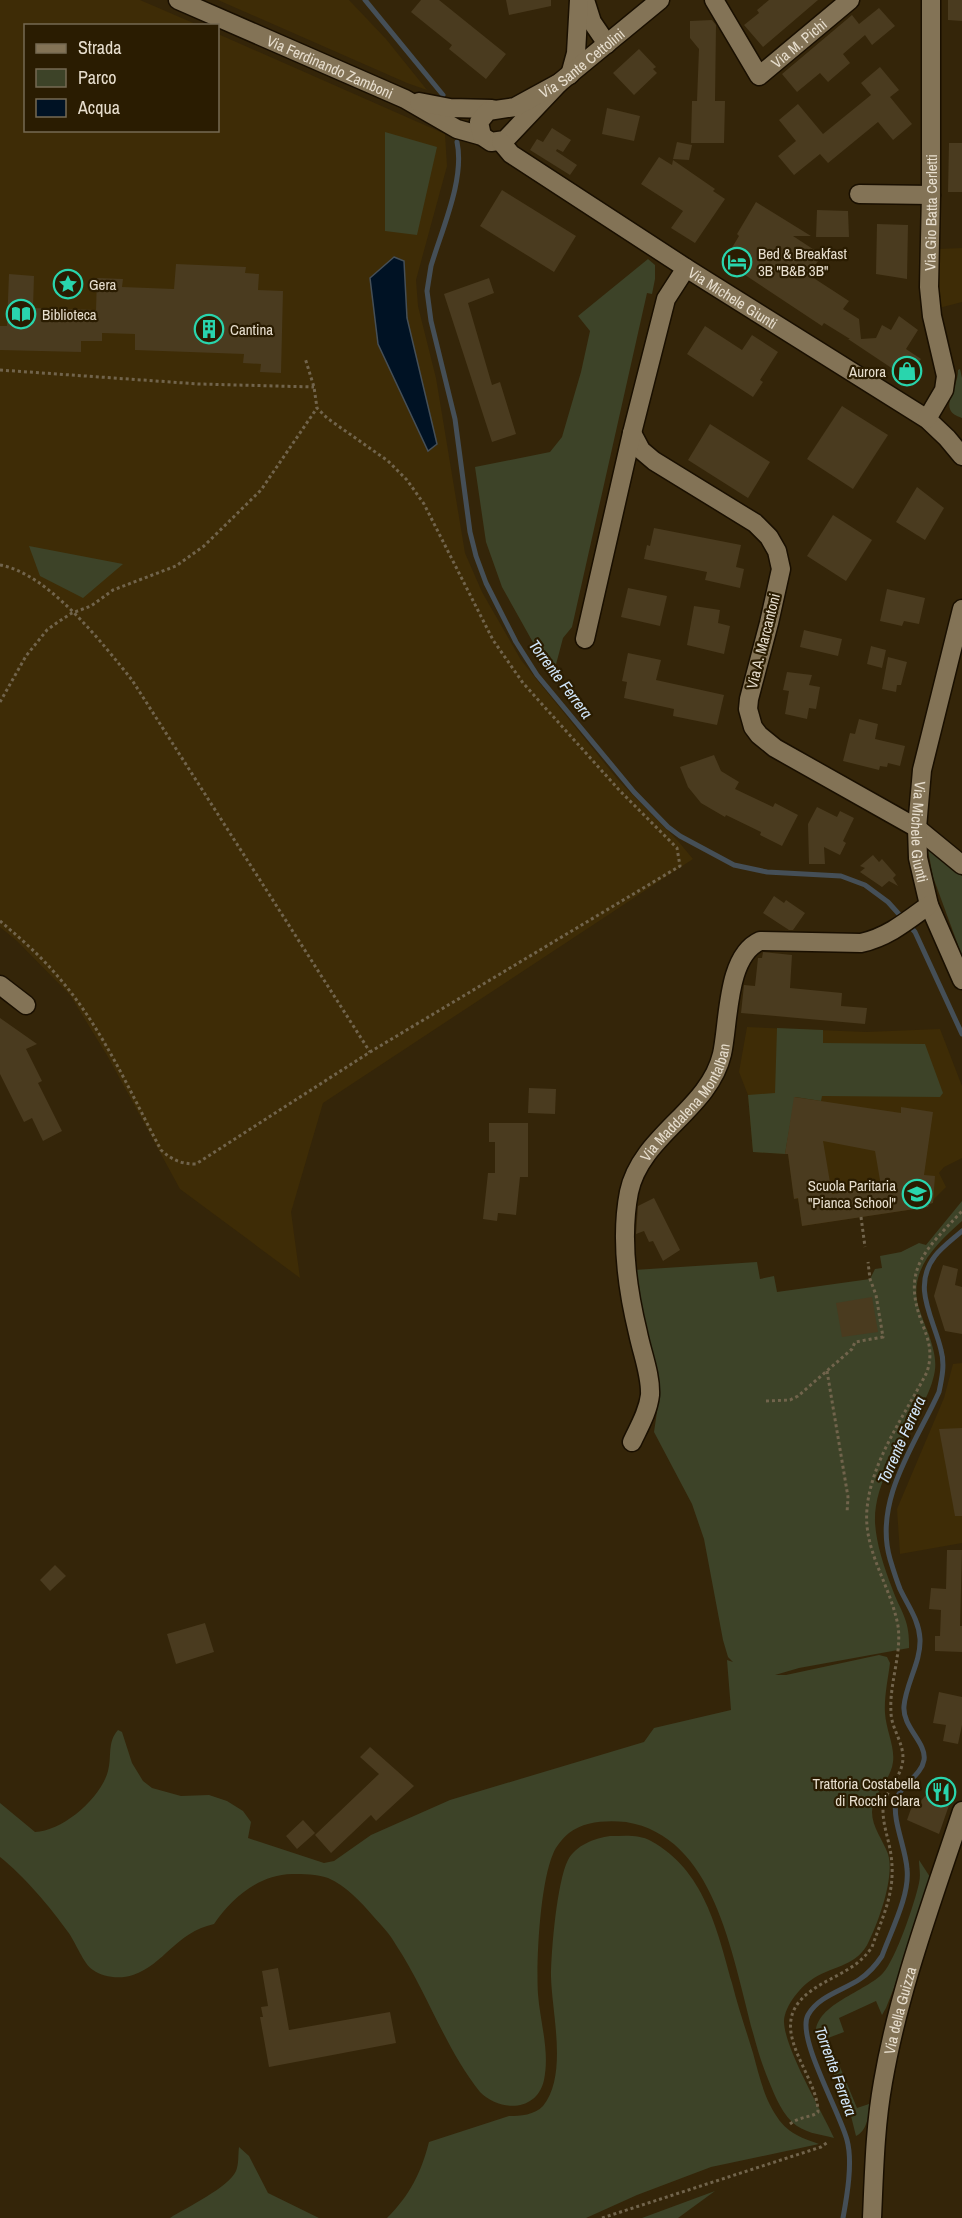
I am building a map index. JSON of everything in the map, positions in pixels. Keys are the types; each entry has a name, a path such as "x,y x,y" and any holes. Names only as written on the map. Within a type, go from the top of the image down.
{"street":[{"name":"Via Ferdinando Zamboni","path":"178,0 405,99 457,129 482,136 490,142 506,138"},
{"path":"506,138 524,123 565,79 576,53 579,0"},
{"path":"585,0 592,22 607,44"},
{"name":"Via Sante Cettolini","path":"405,99 450,108 514,107 565,79 660,0"},
{"name":"Via M. Pichi","path":"714,0 759,76 850,0"},
{"name":"Via Gio Batta Cerletti","path":"927,419 944,390 946,376 930,301 931,0"},
{"path":"482,136 479,122 484,114 494,109 507,113 511,117 513,122 506,138"},
{"name":"Via Michele Giunti","path":"506,138 512,154 686,268 927,419 960,449"},
{"path":"859,194 931,195"},
{"path":"585,639 632,433 666,299 686,268"},
{"name":"Via A. Marcantoni","path":"632,433 641,450 654,461 755,523 769,537 777,550 781,569 749,699 750,718 759,735 775,748 916,828 962,865"},
{"name":"Via Michele Giunti","path":"962,609 922,770 916,828 920,870 915,915 962,980"},
{"name":"Via Maddalena Montalban","path":"632,1442 648,1405 650,1388 626,1264 626,1217 630,1190 637,1171 650,1152 699,1098 714,1074 722,1053 733,986 743,956 752,945 760,941 861,943 887,934 915,915"},
{"path":"0,985 26,1005"},
{"name":"Via della Guizza","path":"872,2218 882,2085 891,2040 931,1903 962,1811"}],"path":[{"path":"0,921 60,978 81,1005 161,1150 172,1160 185,1164 196,1164 370,1053 680,866 677,848 620,791 523,682 493,640 424,504 407,480 388,461 327,418 317,408 314,387 305,358"},
{"path":"0,370 199,384 314,387"},
{"path":"0,702 27,657 47,630 72,613 83,610 112,590 176,566 204,546 261,490 317,408"},
{"path":"0,565 23,572 60,600 111,653 140,693 370,1053"},
{"path":"789,2124 798,2118 812,2116 818,2112 815,2091 791,2037 792,2013 806,1995 853,1967 867,1955 892,1890 891,1851 883,1809 886,1794 903,1764 903,1751 891,1714 898,1633 893,1608 878,1573 867,1528 867,1508 879,1461 927,1372 931,1359 928,1339 914,1298 914,1279 926,1251 962,1211"},
{"path":"861,1217 865,1247"},
{"path":"766,1401 790,1400 798,1396 852,1349 855,1342 883,1338 868,1262"},
{"path":"827,1371 848,1497 847,1513"},
{"path":"602,2218 821,2147 828,2142"}],"shaded area":[{"path":"0,0 140,0 196,24 24,24 24,132 219,132 219,34 445,134 447,166 416,280 418,306 436,378 465,553 482,592 521,660 619,781 693,859 323,1103 291,1212 300,1278 180,1189 108,1057 70,995 17,941 0,927"},
{"path":"218,0 349,0 386,39 427,90 407,83"},
{"path":"962,248 962,302 939,308 939,249"},
{"path":"747,1027 866,1032 940,1029 962,1086 962,1158 944,1167 939,1173 946,1187 933,1203 928,1207 802,1226 798,1199 794,1199 788,1154 753,1152 748,1095 739,1072"},
{"path":"962,1363 962,1543 900,1554 897,1509 944,1398 953,1364"}],"green space":[{"path":"385,132 437,147 417,235 385,231"},
{"path":"648,259 655,265 652,294 647,293 572,627 563,638 554,672 549,671 502,587 486,542 475,467 550,452 562,437 590,331 578,316"},
{"path":"960,369 962,418 954,415 949,405"},
{"path":"29,546 123,564 83,598 40,576"},
{"path":"928,850 962,876 962,956 933,877"},
{"path":"777,1028 823,1030 823,1043 925,1044 943,1093 940,1097 822,1096 821,1101 795,1097 785,1154 753,1152 748,1095 775,1093"},
{"path":"962,1201 962,1221 935,1247 918,1279 916,1292 918,1305 934,1352 934,1373 927,1396 884,1479 876,1507 875,1522 879,1547 906,1623 909,1648 799,1668 775,1675 786,1675 879,1655 887,1657 890,1663 885,1713 893,1750 893,1762 892,1769 875,1799 872,1812 890,1863 885,1898 869,1941 859,1956 814,1978 804,1986 787,2009 784,2021 790,2047 834,2138 801,2129 787,2117 780,2106 755,2041 736,1964 708,1889 687,1858 661,1835 626,1822 604,1821 575,1829 564,1837 553,1854 545,1884 538,1943 538,1994 546,2069 540,2091 534,2098 517,2106 497,2103 480,2092 456,2057 391,1937 353,1895 328,1878 292,1874 280,1875 257,1883 229,1905 214,1924 189,1934 154,1964 133,1975 113,1977 97,1973 90,1967 71,1936 53,1913 27,1882 0,1857 0,1803 35,1832 57,1826 69,1819 98,1792 108,1771 112,1739 118,1730 122,1732 132,1763 143,1781 152,1788 181,1796 209,1795 227,1801 243,1811 251,1822 248,1838 324,1863 334,1861 371,1835 450,1800 644,1742 654,1728 731,1710 727,1660 733,1662 728,1657 723,1640 704,1539 692,1504 654,1432 658,1405 657,1390 634,1270 757,1262 760,1279 774,1276 777,1292 870,1279 875,1269 882,1268 880,1256 901,1252 919,1243 926,1245"},
{"path":"636,1836 651,1841 669,1853 696,1884 714,1922 760,2080 770,2105 784,2126 802,2138 819,2144 711,2167 637,2195 586,2218 387,2218 414,2183 429,2142 509,2116 532,2113 543,2106 551,2093 555,2078 557,2044 551,1966 555,1917 564,1870 571,1855 581,1846 598,1838"},
{"path":"919,1860 930,1877 905,1960 886,2008 882,2015 876,2001 839,2018 844,2032 828,2038 857,2108 869,2104 870,2106 865,2127 856,2136 848,2104 816,2036 817,2025 831,2007 875,1980 888,1966 894,1956 917,1892 920,1877"},
{"path":"239,2147 249,2156 268,2193 319,2218 170,2218 216,2190 232,2177 237,2168"},
{"path":"715,2191 678,2218 642,2218"}],"water":[{"path":"394,257 404,261 407,318 437,444 428,451 378,344 370,278"}],"building":[{"path":"421,0 439,0 506,54 486,79 449,49 452,45 411,12"},
{"path":"506,0 551,0 551,6 509,15"},
{"path":"769,0 818,0 763,47 744,25 759,13 757,10"},
{"path":"948,0 962,0 962,21 948,20"},
{"path":"879,8 895,26 872,45 865,35 843,54 850,63 828,82 820,73 797,92 782,74 852,15 859,24"},
{"path":"712,20 716,25 715,101 725,101 724,143 691,143 692,101 697,101 699,49 690,38 690,21"},
{"path":"639,49 656,67 653,69 657,73 634,95 613,73"},
{"path":"880,67 899,90 890,97 912,124 893,140 878,122 828,163 820,154 794,175 778,156 796,141 779,120 798,104 823,134 871,95 861,83"},
{"path":"607,108 640,116 634,141 602,134"},
{"path":"552,128 571,140 563,152 557,149 556,151 577,165 570,175 530,150 537,139 543,142"},
{"path":"677,142 692,145 689,160 673,159"},
{"path":"949,143 962,143 962,192 948,192"},
{"path":"659,157 672,165 673,160 715,189 713,191 725,199 695,243 671,228 683,211 641,184"},
{"path":"502,190 576,236 554,272 480,226"},
{"path":"756,202 811,236 793,236 822,255 809,275 849,301 843,309 859,319 861,339 876,338 882,325 891,330 899,316 918,330 906,349 921,359 908,379 848,339 850,339 824,323 822,326 724,261"},
{"path":"817,210 848,211 849,237 816,237"},
{"path":"877,224 908,225 907,279 876,274"},
{"path":"176,264 246,267 245,273 259,274 258,290 283,291 281,373 260,372 261,364 243,363 244,354 135,350 135,334 102,333 102,341 81,341 81,352 0,350 0,326 7,326 9,274 34,276 33,308 96,310 97,278 123,279 122,287 174,289"},
{"path":"489,278 494,293 468,303 492,385 500,382 516,434 492,442 444,294"},
{"path":"705,326 742,350 752,335 778,352 760,380 763,382 753,397 687,354"},
{"path":"842,406 888,435 853,489 807,459"},
{"path":"710,424 770,462 748,498 688,460"},
{"path":"917,487 944,508 925,540 896,522"},
{"path":"833,515 872,540 846,581 807,556"},
{"path":"654,528 741,545 736,567 744,569 740,588 705,580 707,572 644,559"},
{"path":"628,588 667,596 660,626 621,617"},
{"path":"887,589 925,598 919,624 904,621 902,626 880,621"},
{"path":"694,606 720,610 718,623 730,626 724,654 687,645"},
{"path":"804,630 842,639 838,656 800,647"},
{"path":"871,646 886,650 882,668 867,664"},
{"path":"628,653 661,660 656,680 724,695 717,725 673,716 674,709 624,698 627,682 622,681"},
{"path":"888,657 907,662 901,685 897,685 896,692 882,689"},
{"path":"787,672 812,675 809,685 820,687 816,709 809,708 807,719 785,714 789,691 783,690"},
{"path":"859,719 878,724 875,739 905,746 900,766 888,763 887,767 880,766 879,770 843,761 850,733 855,734"},
{"path":"714,755 721,771 739,782 735,789 773,807 775,803 798,815 782,846 760,835 761,832 726,815 725,817 701,803 688,787 680,767"},
{"path":"817,807 837,817 840,811 854,818 843,841 846,843 840,855 824,847 825,864 809,864 808,824"},
{"path":"873,855 879,862 882,859 896,875 893,878 898,886 889,881 882,887 860,872 865,868 860,866"},
{"path":"774,896 784,903 786,900 805,913 793,930 789,930 763,913"},
{"path":"763,952 792,955 790,988 842,993 841,1006 867,1008 865,1024 741,1013 744,985 755,986 758,958 762,958"},
{"path":"0,1018 37,1044 26,1049 42,1081 38,1083 62,1131 43,1141 32,1118 24,1122 0,1074"},
{"path":"529,1088 556,1089 555,1114 528,1113"},
{"path":"794,1097 901,1113 901,1107 933,1112 924,1175 935,1176 933,1203 928,1207 802,1226 798,1198 794,1199 788,1154 785,1154","holes":["823,1141 875,1151 881,1186 832,1194"]},
{"path":"489,1123 528,1123 528,1177 520,1177 516,1215 498,1213 497,1221 483,1219 488,1173 495,1173 495,1142 489,1142"},
{"path":"654,1198 680,1250 663,1261 653,1241 649,1242 644,1231 636,1234 638,1206"},
{"path":"943,1265 958,1269 955,1285 962,1287 962,1334 945,1331 934,1296"},
{"path":"872,1297 878,1332 842,1337 836,1303"},
{"path":"962,1428 962,1516 955,1516 939,1429"},
{"path":"947,1550 962,1550 960,1626 962,1626 962,1652 935,1651 935,1636 940,1636 941,1610 929,1609 931,1588 946,1589"},
{"path":"55,1565 66,1576 50,1591 40,1580"},
{"path":"205,1623 214,1652 176,1664 167,1634"},
{"path":"939,1692 962,1697 962,1725 958,1744 943,1741 946,1725 933,1723"},
{"path":"370,1747 414,1786 376,1821 371,1815 331,1853 315,1835 379,1774 360,1757"},
{"path":"942,1778 954,1791 939,1834 907,1820 912,1806 915,1807"},
{"path":"303,1820 315,1833 297,1849 286,1836"},
{"path":"278,1968 289,2030 390,2012 396,2043 269,2067 260,2017 263,2017 261,2007 268,2006 262,1971"}],"waterway":[{"name":"Torrente Ferrera","path":"365,0 443,95"},
{"name":"Torrente Ferrera","path":"457,142 459,156 455,188 431,266 427,291 431,321 455,419 470,532 476,556 486,583 516,642 537,675 634,792 680,836 734,865 767,872 841,876 865,885 888,902 915,932 962,1034"},
{"name":"Torrente Ferrera","path":"843,2218 849,2179 849,2149 843,2127 813,2057 806,2026 812,2008 860,1979 880,1959 906,1890 906,1861 895,1809 898,1795 919,1771 924,1760 922,1747 904,1714 907,1689 918,1656 920,1639 915,1619 900,1589 890,1559 886,1537 887,1515 900,1472 939,1392 942,1376 942,1355 926,1303 925,1279 935,1256 962,1231"}],"place":[{"name":"Bed & Breakfast 3B \"B&B 3B\"","path":"737,262"},
{"name":"Gera","path":"68,284"},
{"name":"Biblioteca","path":"21,314"},
{"name":"Cantina","path":"209,329"},
{"name":"Aurora","path":"907,371"},
{"name":"Scuola Paritaria \"Pianca School\"","path":"917,1194"},
{"name":"Trattoria Costabella di Rocchi Clara","path":"941,1792"}]}
